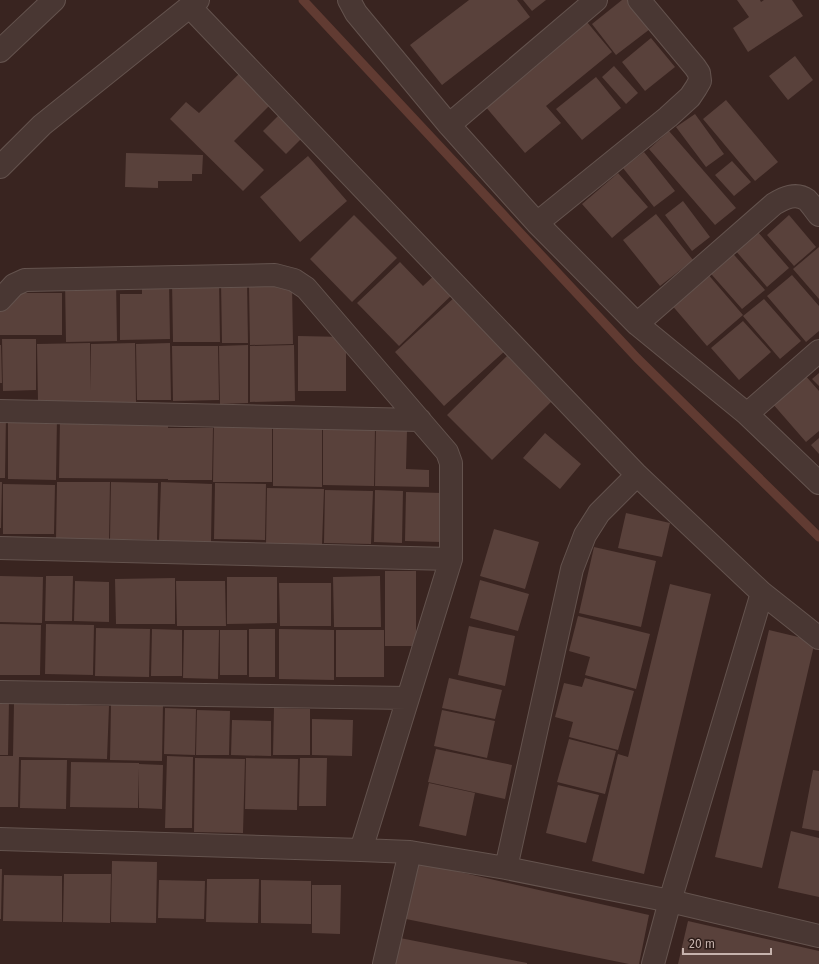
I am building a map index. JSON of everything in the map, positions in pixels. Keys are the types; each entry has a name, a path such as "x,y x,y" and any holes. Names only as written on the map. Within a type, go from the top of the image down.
{"street":[{"path":"0,51 54,0"},
{"path":"349,0 356,13 449,124 537,223 636,324 747,414 819,483"},
{"path":"449,124 596,0"},
{"path":"537,223 668,117 690,97 700,82 699,73 695,67 639,0"},
{"path":"0,167 42,126 194,4 638,475 762,593 819,638"},
{"path":"636,324 774,204 784,198 793,196 800,197 806,200 819,215"},
{"path":"0,300 14,285 25,280 275,275 294,280 306,288 447,452 451,463 451,559 361,850"},
{"path":"747,414 819,351"},
{"path":"0,411 420,420"},
{"path":"506,868 572,569 585,535 599,513 638,475"},
{"path":"0,548 451,559"},
{"path":"653,964 670,901 762,593"},
{"path":"0,692 408,698"},
{"path":"0,839 410,852 506,868 670,901 819,936"},
{"path":"384,964 410,852"}],"building":[{"path":"469,0 517,0 530,17 442,85 410,45"},
{"path":"523,0 546,0 532,11"},
{"path":"622,0 628,0 650,29 616,55 592,24"},
{"path":"737,0 760,0 761,2 764,0 792,0 803,16 748,52 733,28 749,17"},
{"path":"587,22 612,52 546,106 561,123 525,153 485,106"},
{"path":"651,38 675,67 645,91 622,62"},
{"path":"795,56 813,80 788,100 769,76"},
{"path":"614,66 638,93 626,104 602,77"},
{"path":"245,68 276,99 234,141 264,170 243,191 170,119 186,102 199,113"},
{"path":"596,77 621,108 582,140 556,109"},
{"path":"726,100 778,162 755,181 703,119"},
{"path":"280,114 303,137 286,154 263,131"},
{"path":"695,114 724,154 706,167 676,127"},
{"path":"669,131 736,208 715,225 649,149"},
{"path":"644,152 675,191 654,207 623,168"},
{"path":"126,153 203,155 202,174 192,174 192,181 158,181 158,188 125,187"},
{"path":"308,156 347,201 300,242 260,197"},
{"path":"732,161 751,182 734,196 715,175"},
{"path":"618,173 648,207 612,238 582,204"},
{"path":"683,201 710,237 692,251 665,215"},
{"path":"656,214 693,260 660,286 623,240"},
{"path":"354,215 397,258 352,302 310,259"},
{"path":"789,215 816,247 794,266 767,235"},
{"path":"757,231 789,268 767,287 735,250"},
{"path":"819,247 819,299 793,269"},
{"path":"728,248 765,290 742,309 705,267"},
{"path":"400,262 423,286 439,271 457,290 399,346 357,303"},
{"path":"706,272 743,315 707,346 670,303"},
{"path":"792,275 819,306 819,331 806,342 767,296"},
{"path":"219,279 220,342 173,342 172,280"},
{"path":"116,280 117,341 66,342 65,281"},
{"path":"247,280 248,343 222,343 221,281"},
{"path":"142,281 169,281 170,339 120,340 120,294 142,294"},
{"path":"292,285 293,344 250,345 249,286"},
{"path":"14,293 62,293 62,335 0,335 0,312"},
{"path":"456,296 506,350 444,406 395,352"},
{"path":"764,299 801,341 780,359 743,316"},
{"path":"743,321 771,352 739,380 711,348"},
{"path":"298,336 346,337 346,391 298,391"},
{"path":"2,339 36,339 36,390 3,391"},
{"path":"90,343 91,391 91,344 135,343 136,402 38,402 37,344"},
{"path":"170,343 171,400 137,400 136,344"},
{"path":"1,345 2,383 0,383"},
{"path":"248,345 248,403 220,404 219,346"},
{"path":"294,345 295,401 250,402 250,346"},
{"path":"172,346 218,346 219,400 173,401"},
{"path":"507,356 552,401 492,460 447,415"},
{"path":"819,373 819,386 812,379"},
{"path":"804,374 819,391 819,431 806,442 772,403"},
{"path":"0,414 6,415 5,478 0,478"},
{"path":"8,417 57,417 56,480 8,479"},
{"path":"60,419 168,420 168,428 213,428 212,480 59,478"},
{"path":"273,421 322,421 322,487 273,486"},
{"path":"214,423 272,423 272,482 213,482"},
{"path":"323,429 375,429 374,486 323,485"},
{"path":"376,430 407,430 406,469 429,470 429,487 375,486"},
{"path":"545,433 581,464 560,489 523,458"},
{"path":"819,438 819,454 811,445"},
{"path":"0,482 2,482 1,528 0,528"},
{"path":"57,482 110,482 109,541 56,540"},
{"path":"111,482 158,483 157,540 110,539"},
{"path":"161,482 212,484 211,543 159,542"},
{"path":"215,483 266,484 265,540 214,539"},
{"path":"3,484 55,485 54,534 3,534"},
{"path":"267,488 324,489 322,545 266,544"},
{"path":"325,490 373,491 371,544 324,543"},
{"path":"375,490 403,491 402,543 374,542"},
{"path":"406,492 442,493 441,542 405,541"},
{"path":"626,513 670,523 662,557 618,548"},
{"path":"494,529 539,542 525,589 480,576"},
{"path":"594,547 656,561 641,627 579,613"},
{"path":"385,571 416,571 416,646 385,646"},
{"path":"0,576 43,577 42,623 0,622"},
{"path":"46,576 73,576 72,621 45,621"},
{"path":"380,576 381,627 334,627 333,577"},
{"path":"227,577 277,577 277,623 227,624"},
{"path":"175,578 175,624 116,624 115,579"},
{"path":"480,580 529,594 518,631 470,618"},
{"path":"75,581 109,582 109,622 74,621"},
{"path":"176,581 225,581 226,626 177,626"},
{"path":"279,583 331,583 331,626 280,626"},
{"path":"670,584 711,594 644,874 592,861 618,754 628,757"},
{"path":"578,616 650,634 636,689 585,675 590,657 569,651"},
{"path":"0,624 41,625 40,675 0,675"},
{"path":"46,624 94,625 93,675 45,674"},
{"path":"469,626 515,636 505,686 458,675"},
{"path":"96,628 150,629 149,677 95,676"},
{"path":"152,629 182,630 182,676 151,676"},
{"path":"249,629 275,629 275,677 249,677"},
{"path":"279,629 334,630 334,680 279,679"},
{"path":"184,630 219,630 218,679 183,678"},
{"path":"220,630 247,630 247,675 220,675"},
{"path":"336,630 384,630 384,677 336,677"},
{"path":"769,630 815,641 762,868 715,857"},
{"path":"449,678 502,690 495,719 442,708"},
{"path":"585,678 634,691 618,750 569,737 573,722 555,717 564,683 582,687"},
{"path":"0,701 9,701 8,755 0,755"},
{"path":"14,703 109,706 107,759 19,757 18,807 0,807 0,756 13,756"},
{"path":"111,703 163,704 162,761 110,760"},
{"path":"165,708 196,709 195,755 164,754"},
{"path":"274,708 310,709 310,755 273,755"},
{"path":"197,710 230,711 229,755 196,755"},
{"path":"442,710 495,721 487,758 434,746"},
{"path":"312,719 353,720 352,756 312,755"},
{"path":"232,720 271,721 271,756 231,755"},
{"path":"569,739 616,751 605,794 557,782"},
{"path":"436,749 512,765 505,799 428,782"},
{"path":"167,756 193,757 192,828 165,828"},
{"path":"195,758 245,759 243,833 194,832"},
{"path":"246,758 298,759 297,810 245,809"},
{"path":"300,758 327,758 326,806 299,806"},
{"path":"21,760 67,760 66,809 20,808"},
{"path":"71,762 139,763 163,765 162,809 139,808 139,768 138,808 70,807"},
{"path":"813,770 819,771 819,831 802,828"},
{"path":"429,783 475,793 466,836 419,826"},
{"path":"558,785 599,795 586,843 546,833"},
{"path":"791,831 819,838 819,897 778,888"},
{"path":"112,861 157,862 156,923 111,922"},
{"path":"416,862 649,915 639,964 629,964 406,919"},
{"path":"0,869 2,869 1,919 0,919"},
{"path":"64,874 111,874 110,923 63,922"},
{"path":"4,875 62,876 62,922 3,921"},
{"path":"207,879 259,879 258,923 206,922"},
{"path":"159,880 205,881 204,919 158,918"},
{"path":"261,880 311,881 311,924 261,923"},
{"path":"312,885 341,885 340,934 312,933"},
{"path":"688,921 819,951 819,964 678,964"},
{"path":"395,937 527,963 527,964 390,964"}],"waterway":[{"path":"303,0 637,358 819,537"}]}
